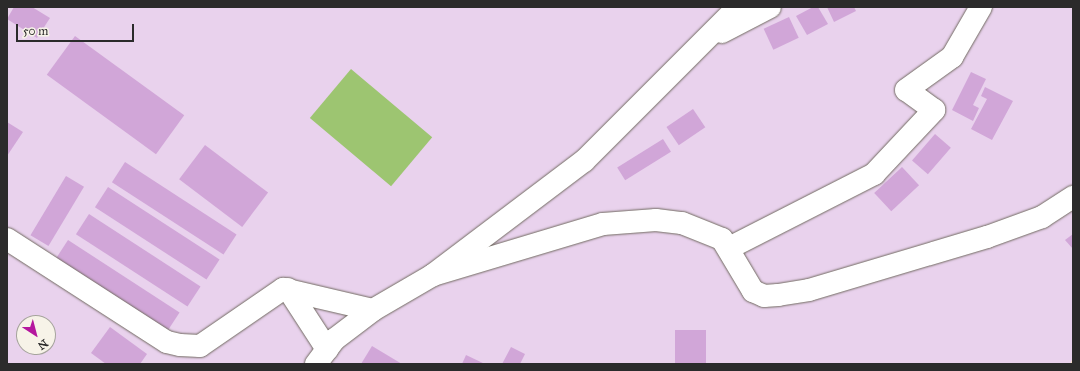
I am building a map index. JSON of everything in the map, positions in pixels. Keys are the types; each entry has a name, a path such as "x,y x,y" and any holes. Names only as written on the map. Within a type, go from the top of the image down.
{"lane":[{"path":"288,289 322,356 373,310 433,275 584,161 707,40 738,7"},
{"path":"707,40 770,7"},
{"path":"729,248 874,174 934,110 906,90 952,57 981,7"},
{"path":"433,275 603,224 656,220 682,223 722,239 729,248 753,291 764,296 778,295 809,290 987,237 1042,217 1073,197"},
{"path":"7,239 167,342 180,345 200,346 279,291 288,289 373,310"}],"shaded area":[{"path":"7,7 1073,7 1073,358 1070,364 7,364"}],"green space":[{"path":"351,69 432,137 391,186 310,118"}],"building":[{"path":"14,7 32,7 50,18 37,38 7,19"},
{"path":"813,7 818,7 828,24 807,35 796,16"},
{"path":"827,7 854,7 856,11 834,22"},
{"path":"789,17 799,38 773,50 764,29"},
{"path":"75,36 184,115 156,154 47,75"},
{"path":"971,72 986,79 973,105 979,108 973,121 952,110"},
{"path":"985,87 1013,101 992,140 971,129 987,99 981,96"},
{"path":"693,109 705,127 679,145 666,127"},
{"path":"7,122 23,132 7,156"},
{"path":"935,134 951,148 928,174 912,160"},
{"path":"663,139 671,152 625,180 617,168"},
{"path":"205,145 268,193 242,227 179,179"},
{"path":"125,162 237,234 223,255 112,182"},
{"path":"902,167 919,185 891,211 874,193"},
{"path":"66,176 84,187 48,246 30,235"},
{"path":"108,187 220,259 206,280 95,207"},
{"path":"89,214 201,286 187,307 76,234"},
{"path":"1073,234 1073,249 1065,240"},
{"path":"68,240 180,312 166,333 55,260"},
{"path":"110,327 147,354 140,364 106,364 91,353"},
{"path":"675,330 706,330 706,364 675,364"},
{"path":"372,346 402,364 361,364"},
{"path":"511,347 525,354 520,364 502,364"},
{"path":"466,355 485,364 462,364"}]}
